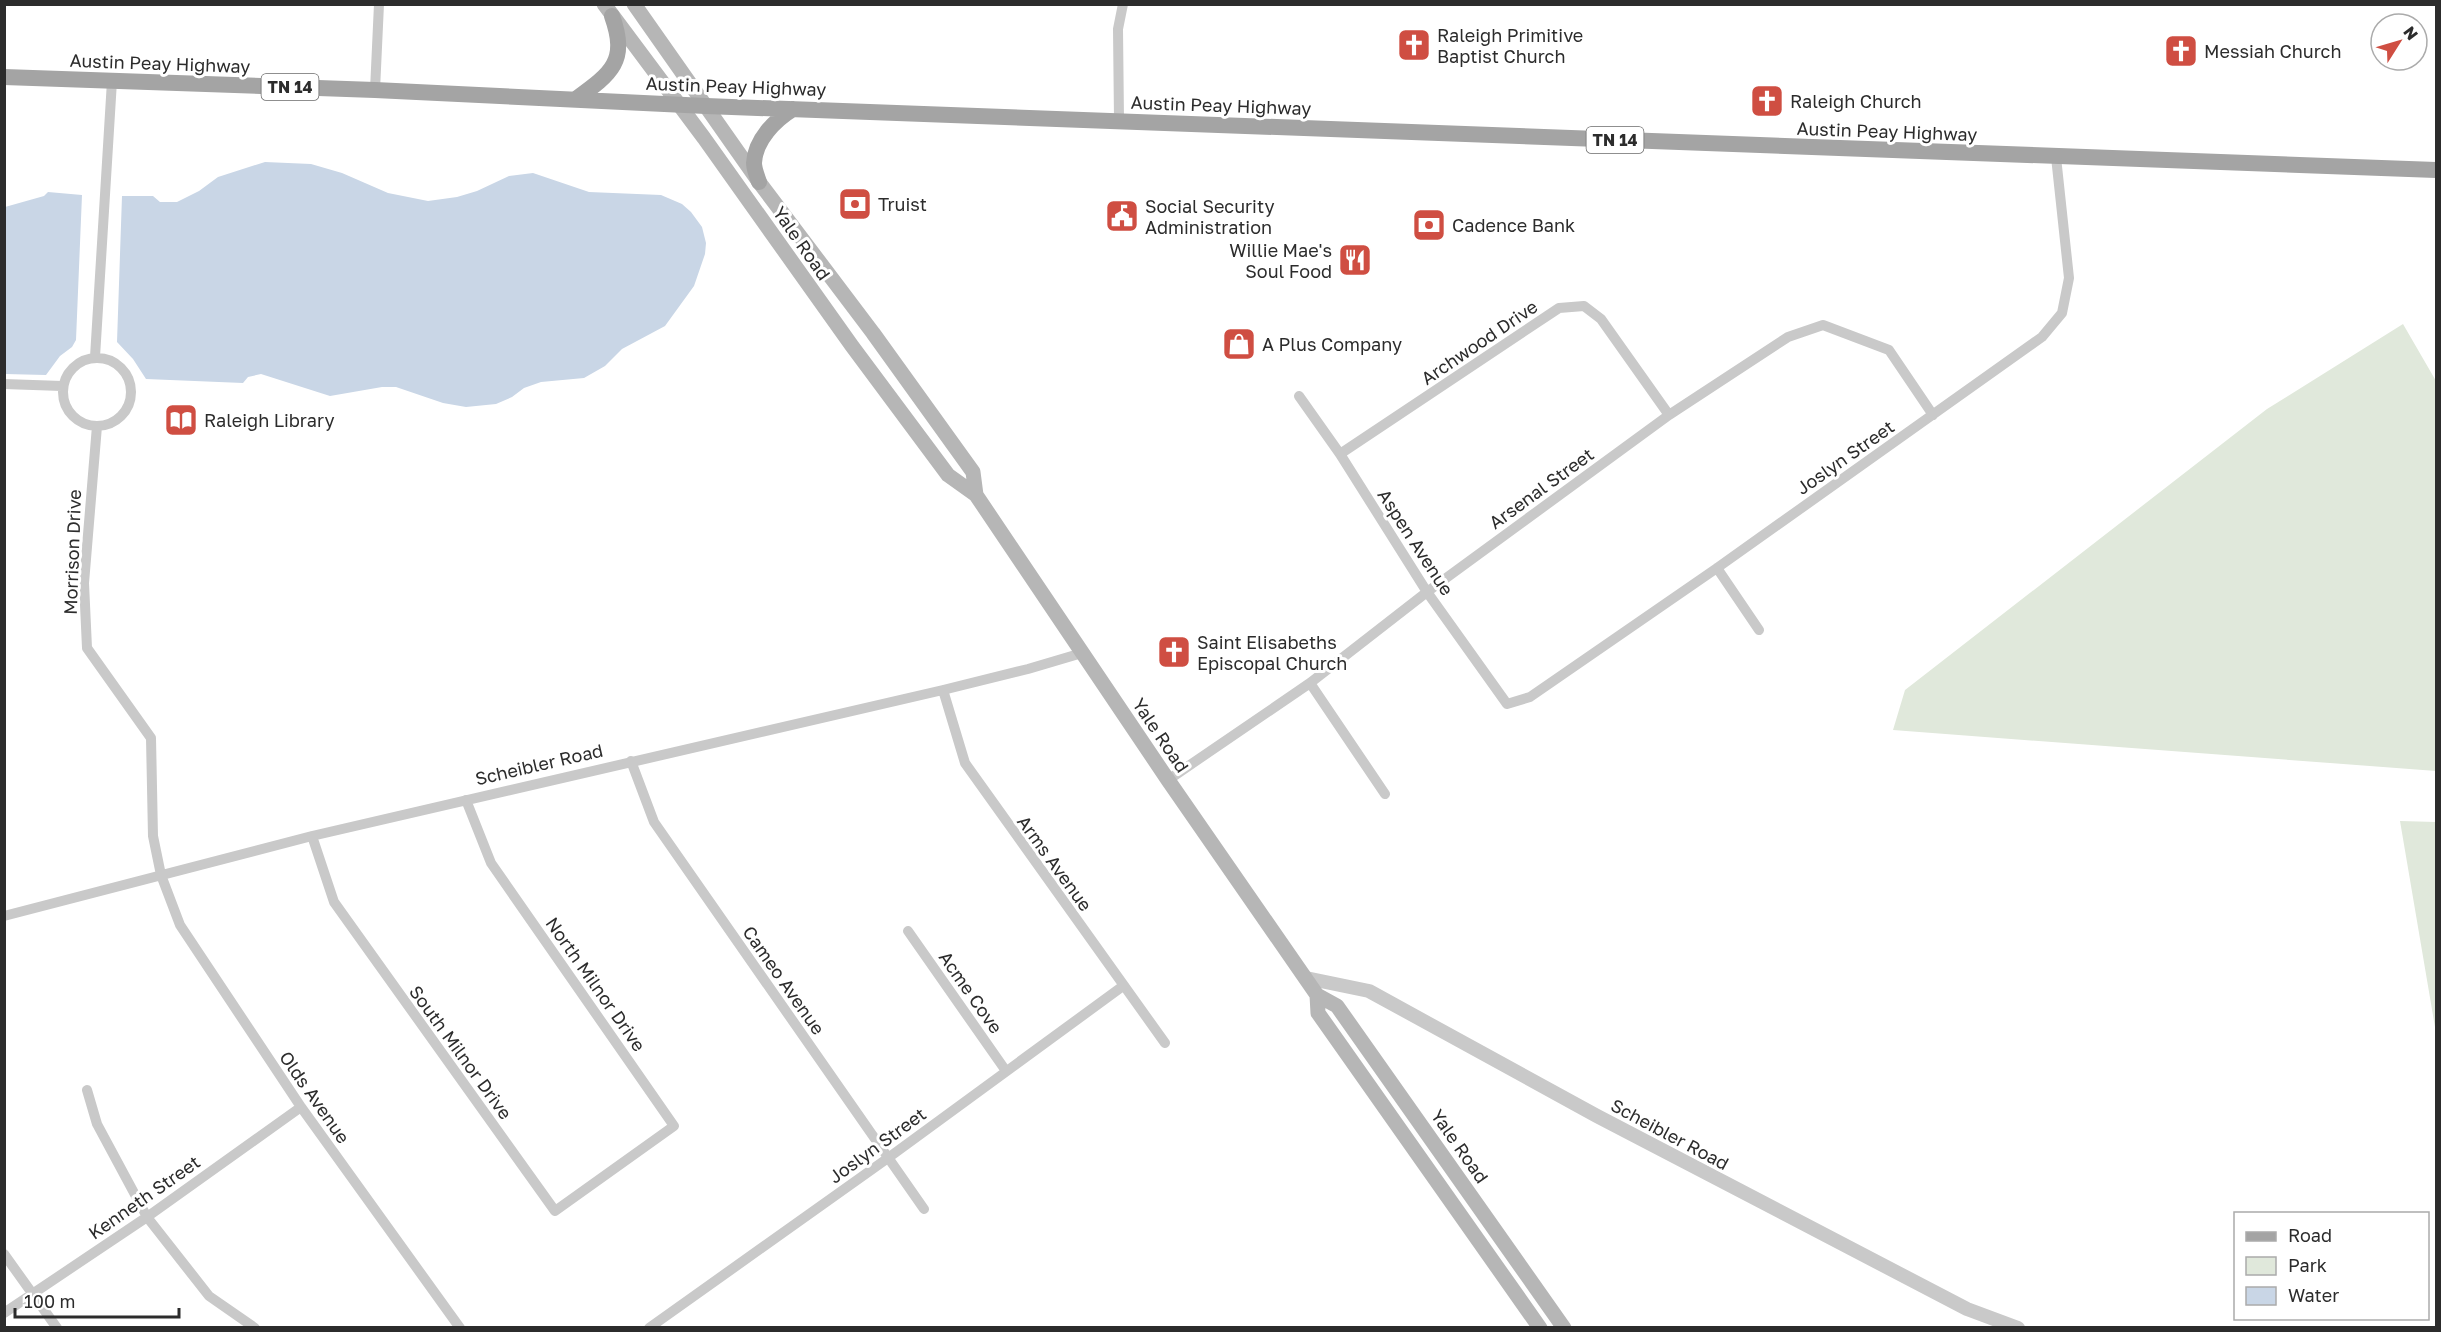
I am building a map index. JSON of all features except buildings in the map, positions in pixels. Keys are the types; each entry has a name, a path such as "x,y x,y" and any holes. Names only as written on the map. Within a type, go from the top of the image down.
{"main road":[{"name":"Yale Road","path":"634,4 759,182 873,333 973,472 976,495"},
{"name":"Yale Road","path":"608,10 948,475 976,495 1168,780 1317,995 1337,1006 1564,1328"},
{"path":"576,99 599,81 615,61 620,48 619,35 608,10"},
{"name":"Austin Peay Highway","path":"4,77 375,90 706,106 2436,170"},
{"path":"759,182 754,164 757,148 779,118 793,109"},
{"name":"Yale Road","path":"1317,995 1318,1013 1540,1328"}],"street":[{"path":"375,90 379,4"},
{"path":"1119,120 1118,29 1123,4"},
{"path":"95,357 112,81"},
{"name":"Joslyn Street","path":"1507,704 1530,697 2042,338 2062,313 2069,278 2056,157"},
{"name":"Archwood Drive","path":"1340,454 1559,308 1584,306 1601,320 1668,415"},
{"name":"Arsenal Street","path":"1168,780 1310,683 1427,592 1668,415 1788,337 1823,325 1889,350 1933,415"},
{"path":"95,357 116,363 124,371 131,391 130,402 125,411 108,424 97,426 85,424 67,409 62,386 66,375 74,366 84,359 95,357"},
{"path":"4,384 62,386"},
{"name":"Aspen Avenue","path":"1299,396 1340,454 1427,592 1507,704"},
{"name":"Morrison Drive","path":"97,426 84,583 87,648 151,738 153,836 161,875"},
{"path":"1717,568 1759,630"},
{"name":"Scheibler Road","path":"4,916 312,836 943,690 1082,653"},
{"path":"1310,683 1385,794"},
{"name":"Arms Avenue","path":"943,690 964,763 1165,1043"},
{"name":"Cameo Avenue","path":"631,761 654,822 924,1209"},
{"name":"North Milnor Drive","path":"466,800 491,863 674,1126 621,1165"},
{"name":"South Milnor Drive","path":"312,836 334,902 555,1211 621,1165"},
{"name":"Olds Avenue","path":"161,875 180,925 301,1107 460,1328"},
{"name":"Acme Cove","path":"908,931 1006,1071"},
{"name":"Scheibler Road","path":"1306,978 1369,991 1597,1116 1967,1310 2018,1328"},
{"name":"Joslyn Street","path":"649,1328 888,1158 1123,986"},
{"path":"87,1089 97,1124 147,1217 209,1296 255,1328"},
{"name":"Kenneth Street","path":"4,1313 147,1217 301,1107"},
{"path":"4,1254 57,1328"}],"green space":[{"path":"2403,324 2436,381 2436,771 1893,730 1905,690 2267,409"},
{"path":"2400,821 2436,822 2436,1033"}],"water":[{"path":"265,162 311,164 342,173 388,193 428,201 457,197 477,191 509,176 533,173 589,192 661,195 682,204 691,212 702,227 706,243 705,254 694,286 665,326 622,349 605,366 584,378 541,382 524,388 512,397 496,404 466,407 443,403 396,387 382,387 330,396 261,374 248,377 243,383 146,379 133,359 117,342 122,196 153,196 160,202 177,202 199,191 218,177"},
{"path":"48,192 82,195 76,340 46,375 5,374 5,207 44,196"}],"place":[{"name":"Raleigh Primitive Baptist Church","path":"1414,45"},
{"name":"Messiah Church","path":"2181,51"},
{"name":"Raleigh Church","path":"1767,101"},
{"name":"Truist","path":"855,204"},
{"name":"Social Security Administration","path":"1122,216"},
{"name":"Cadence Bank","path":"1429,225"},
{"name":"Willie Mae's Soul Food","path":"1355,260"},
{"name":"A Plus Company","path":"1239,344"},
{"name":"Raleigh Library","path":"181,420"},
{"name":"Saint Elisabeths Episcopal Church","path":"1174,652"}]}
